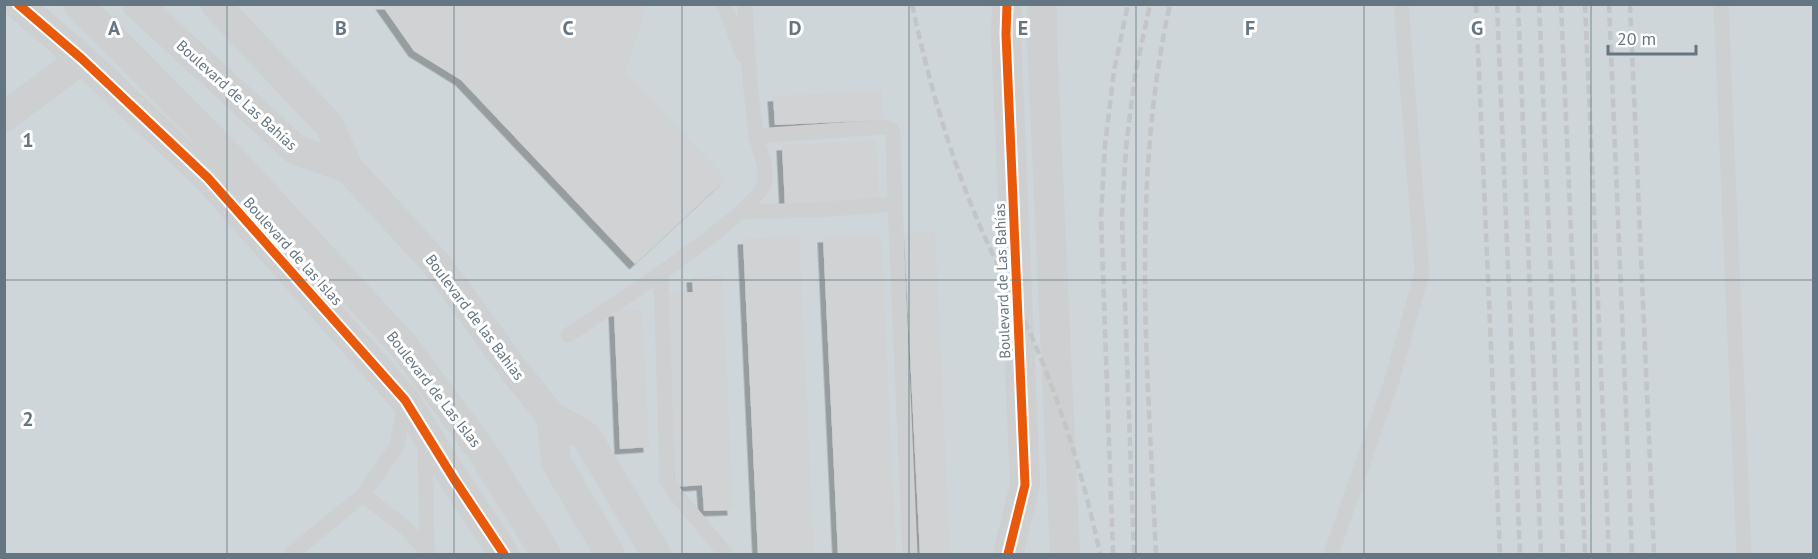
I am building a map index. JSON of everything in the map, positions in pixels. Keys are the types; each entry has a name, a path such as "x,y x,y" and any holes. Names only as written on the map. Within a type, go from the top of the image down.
{"street":[{"name":"Boulevard de las Islas","path":"18,4 82,59 208,178 405,400 504,555"},
{"name":"Boulevard de Las Islas","path":"78,4 233,161 405,347 483,453 546,555"},
{"name":"Boulevard de Las Bahías","path":"137,4 296,150 348,168"},
{"path":"215,4 329,125 348,168"},
{"name":"Boulevard de Las Bahías","path":"1007,4 1025,485 1008,555"},
{"path":"1042,4 1065,555"},
{"path":"4,117 82,59"},
{"name":"Boulevard de las Bahías","path":"348,168 439,267 514,370 551,416 586,436 656,555"},
{"path":"551,416 556,462 610,555"}],"lane":[{"path":"724,4 748,67"},
{"path":"567,335 662,273 741,212 764,184 765,163 756,136 748,67 745,4"},
{"path":"1331,555 1392,380 1422,273 1401,4"},
{"path":"1721,4 1744,555"},
{"path":"756,136 884,127 891,129 893,133 910,555"},
{"path":"741,212 817,210 895,204"},
{"path":"662,273 667,481 726,555"},
{"path":"291,555 363,495 397,446 405,400"},
{"path":"425,433 428,553"},
{"path":"363,495 406,528 428,553"}],"shaded area":[{"path":"4,5 1813,5 1813,554 5,554"}],"building":[{"path":"381,4 644,4 644,15 625,72 726,179 635,264 461,80 414,51"},
{"path":"882,91 883,120 775,125 773,96"},
{"path":"876,141 879,202 785,206 782,145"},
{"path":"935,232 950,554 920,554 904,234"},
{"path":"881,235 896,554 838,554 823,237"},
{"path":"799,236 814,554 758,554 743,239"},
{"path":"722,276 733,510 704,511 702,485 675,487 666,293 693,292 692,277"},
{"path":"642,310 649,447 620,449 614,311"}],"railway":[{"path":"912,4 931,82 954,159 980,226 1045,368 1080,473 1100,554"},
{"path":"1113,554 1101,218 1105,145 1114,71 1128,4"},
{"path":"1134,554 1122,219 1126,147 1135,75 1150,4"},
{"path":"1156,554 1146,347 1146,209 1150,141 1158,72 1170,4"},
{"path":"1476,4 1500,554"},
{"path":"1497,4 1520,554"},
{"path":"1518,4 1541,554"},
{"path":"1539,4 1563,554"},
{"path":"1561,4 1585,554"},
{"path":"1585,4 1609,554"},
{"path":"1609,4 1632,554"},
{"path":"1630,4 1654,554"}],"cycle path":[{"path":"18,4 82,59 208,178 405,400 504,554"},
{"path":"1007,4 1006,34 1025,485 1008,554"}]}
